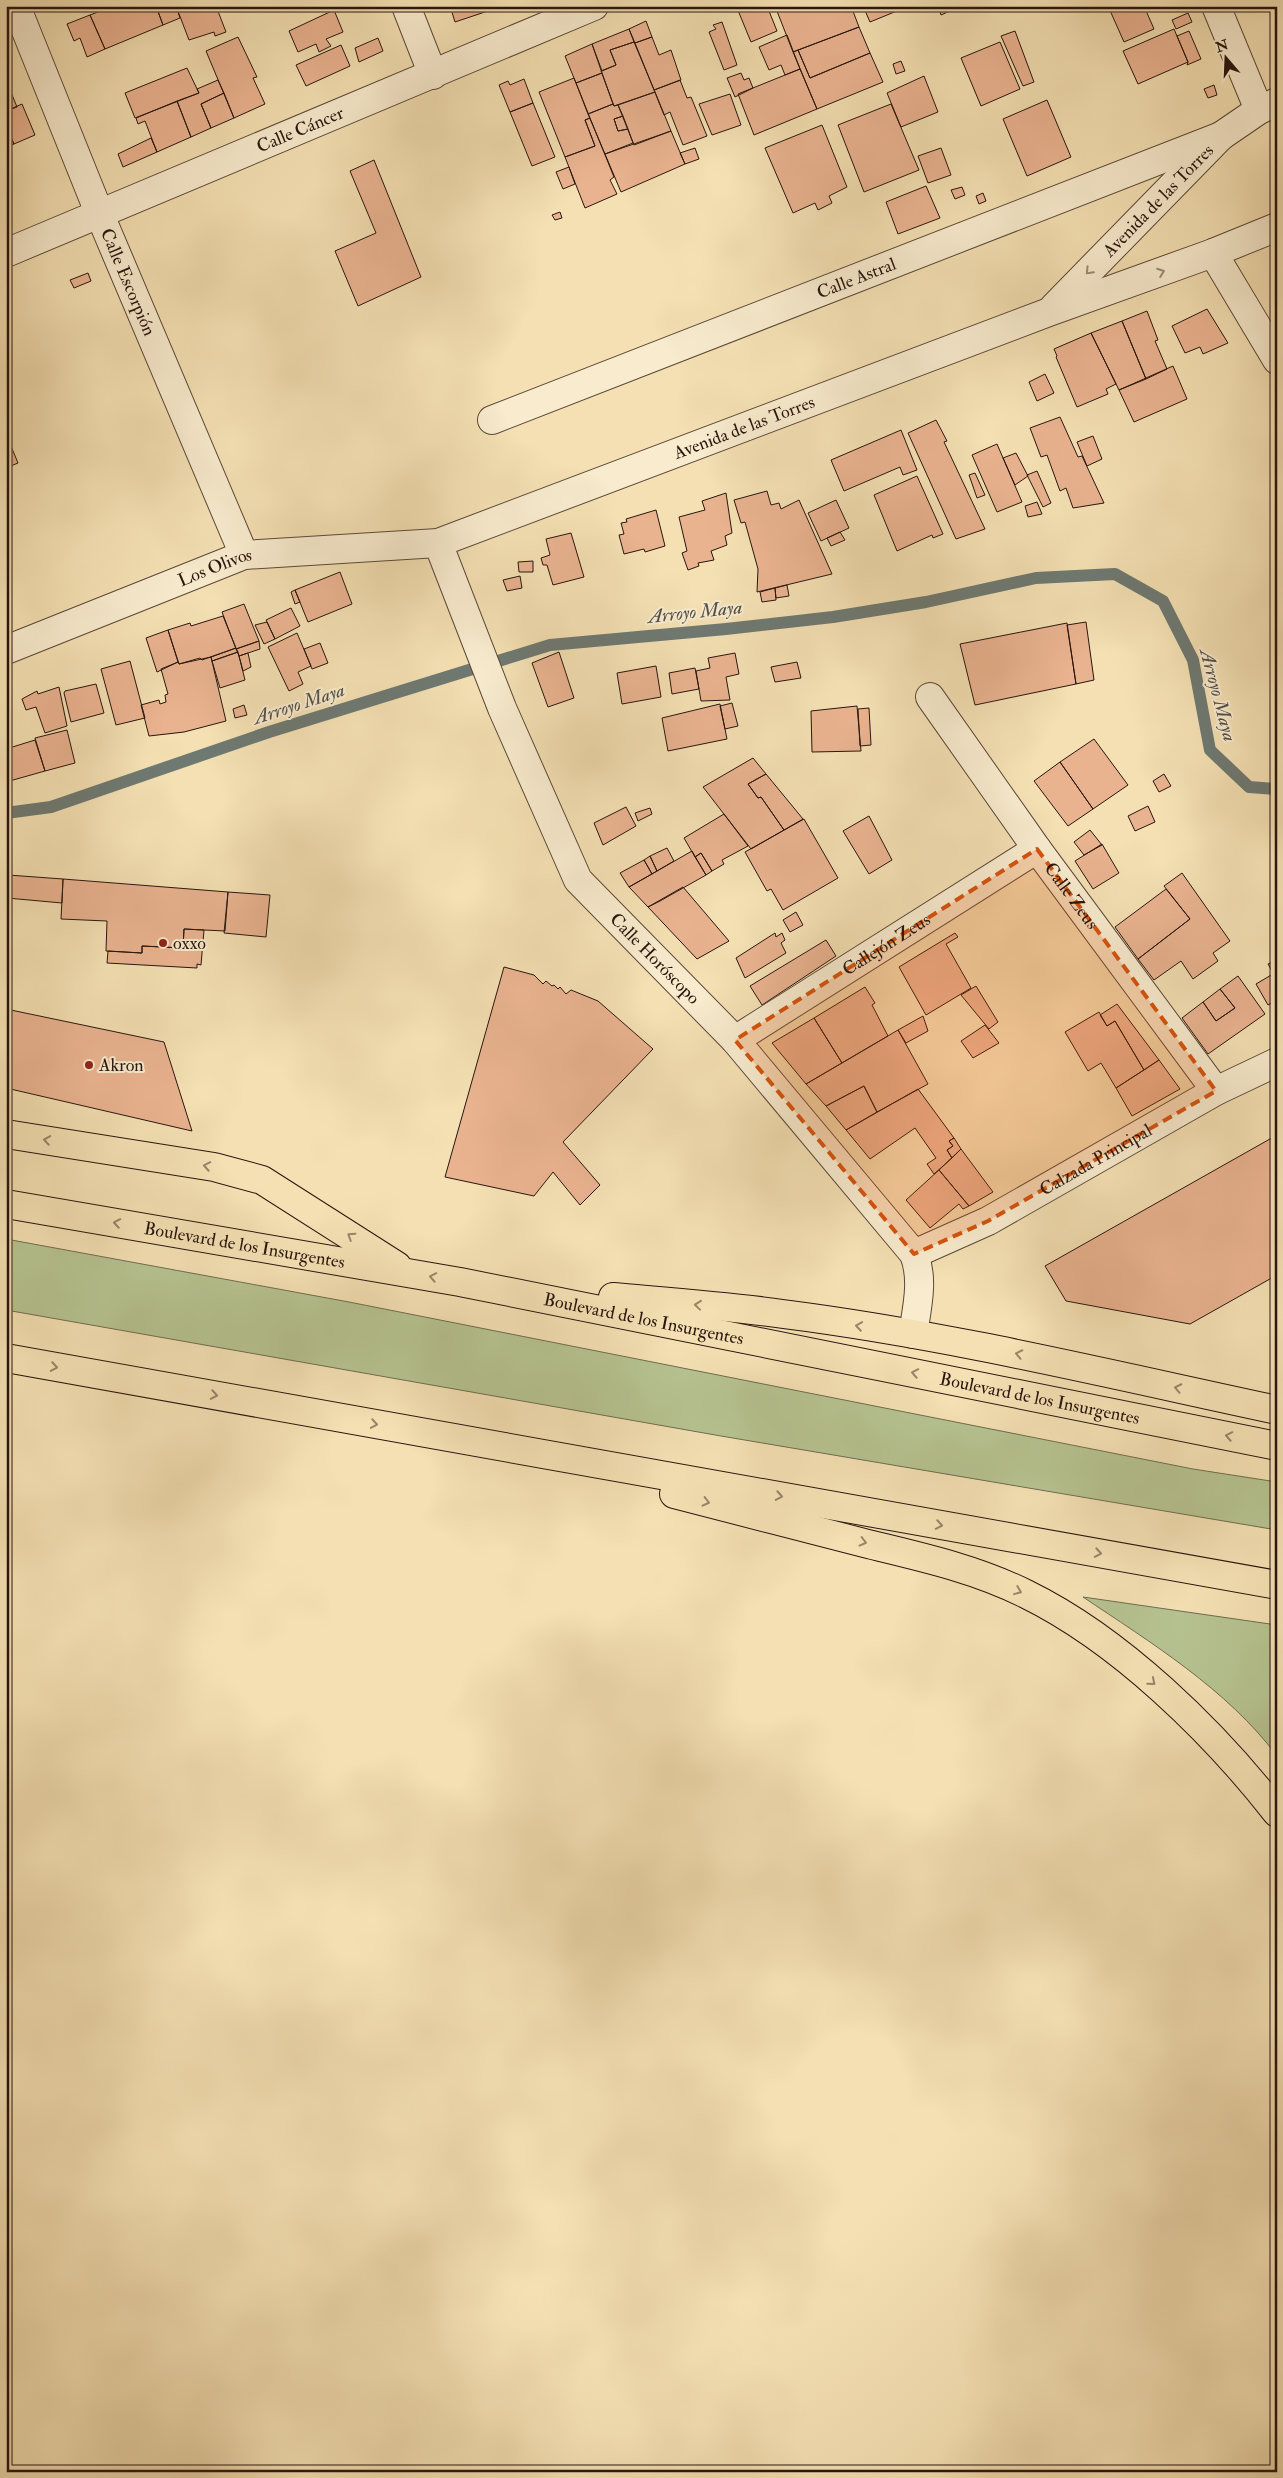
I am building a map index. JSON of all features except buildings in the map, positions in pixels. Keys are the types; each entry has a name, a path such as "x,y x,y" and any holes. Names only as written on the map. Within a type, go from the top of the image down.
{"highway":[{"path":"6,1134 214,1167 262,1180 407,1272"},
{"name":"Boulevard de los Insurgentes","path":"6,1204 460,1282 1277,1446"},
{"path":"460,1282 783,1314 914,1334 1277,1410"},
{"path":"6,1358 1277,1585"},
{"path":"455,1438 959,1567 1026,1594 1086,1630 1163,1692 1205,1730 1277,1813"}],"street":[{"name":"Calle Escorpión","path":"16,6 100,215 244,555"},
{"path":"406,6 433,75"},
{"name":"Calle Cáncer","path":"6,253 594,6"},
{"path":"1216,6 1268,106"},
{"name":"Avenida de las Torres","path":"1049,312 1221,136 1268,106"},
{"name":"Calle Astral","path":"492,420 1221,136"},
{"name":"Avenida de las Torres","path":"438,543 1277,227"},
{"path":"1212,253 1277,360"},
{"name":"Los Olivos","path":"6,650 244,555 438,543"},
{"name":"Calle Horóscopo","path":"438,543 502,708 578,880 735,1040 914,1254 919,1267 920,1284 914,1334"},
{"name":"Calle Zeus","path":"930,697 1037,849 1216,1090"},
{"name":"Callejón Zeus","path":"735,1040 1037,849"},
{"name":"Calzada Principal","path":"914,1254 988,1221 1216,1090 1277,1062"}],"highlighted area":[{"path":"1037,849 1216,1091 988,1221 914,1254 735,1040"}],"green space":[{"path":"6,1239 349,1302 1193,1469 1277,1482 1277,1530 721,1436 6,1310"},
{"path":"1083,1597 1277,1625 1277,1756 1257,1732 1212,1689 1161,1650"}],"waterway":[{"name":"Arroyo Maya","path":"6,813 51,807 269,732 550,645 833,617 926,602 1036,578 1115,574 1163,601 1193,660 1210,750 1249,787 1277,789"}],"place":[{"name":"oxxo","path":"163,943"},
{"name":"Akron","path":"89,1065"}]}
